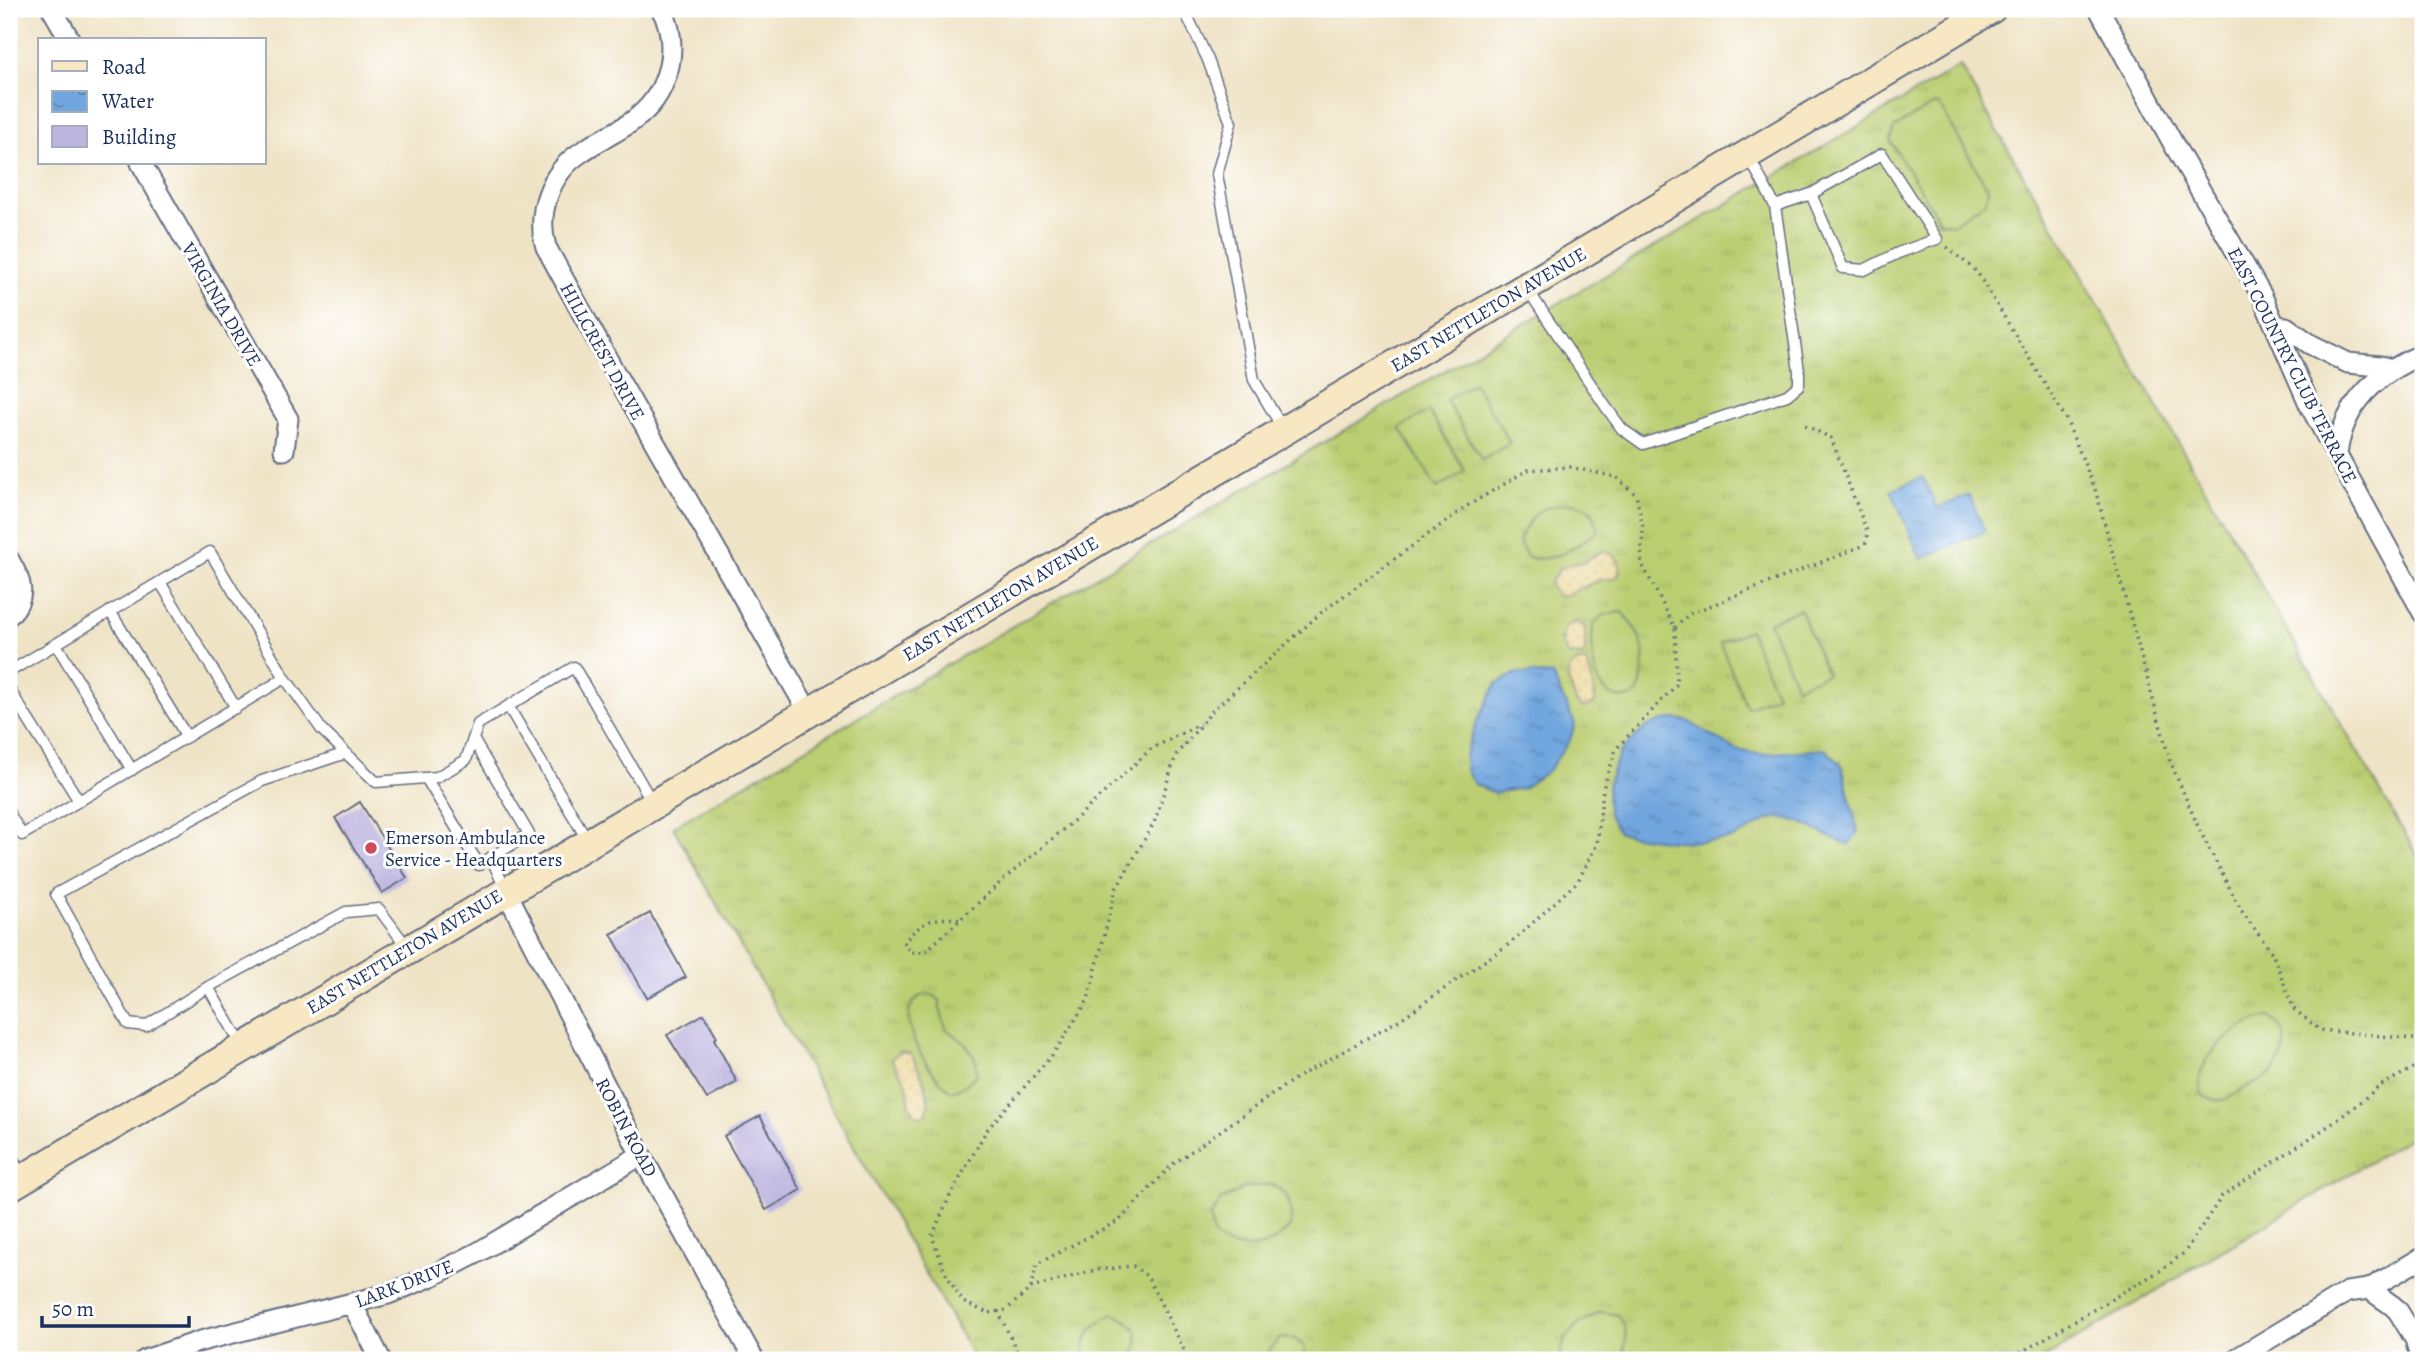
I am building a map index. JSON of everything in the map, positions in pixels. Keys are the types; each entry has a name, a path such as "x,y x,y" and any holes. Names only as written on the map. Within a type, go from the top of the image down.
{"main road":[{"name":"EAST NETTLETON AVENUE","path":"12,1177 243,1047 1991,9"}],"street":[{"path":"52,9 69,38"},
{"name":"HILLCREST DRIVE","path":"661,9 670,36 671,54 664,85 656,99 640,116 578,154 563,169 547,194 542,232 546,247 615,373 808,711"},
{"name":"EAST COUNTRY CLUB TERRACE","path":"2099,9 2262,296 2309,406 2423,613"},
{"name":"VIRGINIA DRIVE","path":"142,164 288,419 284,450"},
{"path":"2276,326 2286,327 2310,344 2348,363 2392,369"},
{"path":"2337,456 2339,440 2349,416 2367,390 2392,369 2423,354"},
{"path":"9,559 21,584 18,604 9,615"},
{"name":"ROBIN ROAD","path":"506,891 641,1155 754,1360"},
{"name":"LARK DRIVE","path":"145,1360 201,1341 352,1304 410,1285 477,1253 641,1155"},
{"path":"2234,1360 2347,1293 2369,1289 2423,1257"},
{"path":"2369,1289 2399,1311 2415,1339 2421,1360"},
{"path":"352,1304 381,1360"}],"lane":[{"path":"1184,9 1208,60 1231,123 1217,174 1254,380 1283,429"},
{"path":"1526,287 1622,429 1643,444 1787,395 1799,385 1799,371 1774,206 1747,153"},
{"path":"1774,206 1811,194 1882,154 1937,239 1898,253 1864,270 1843,268 1811,194"},
{"path":"9,672 210,552 285,678 322,730 376,782 437,778 466,760 478,724 574,667 653,804"},
{"path":"160,582 236,708"},
{"path":"110,611 187,737"},
{"path":"56,644 132,770"},
{"path":"9,813 22,835 285,678"},
{"path":"9,689 79,801"},
{"path":"508,706 589,842"},
{"path":"426,778 479,864 529,834 473,739"},
{"path":"346,753 262,781 56,894 128,1024 146,1026 208,987 346,912 379,909 408,949"},
{"path":"491,857 506,891"},
{"path":"208,987 243,1047"}],"path":[{"path":"1937,239 1977,272 2065,417 2095,489 2170,761 2200,831 2241,910 2272,953 2294,1009 2320,1030 2423,1040"},
{"path":"1675,628 1689,614 1865,545 1868,534 1831,438 1803,424"},
{"path":"1031,1288 1037,1264 1120,1220 1173,1164 1296,1078 1399,1020 1512,942 1578,881 1597,844 1603,789 1616,749 1677,684 1675,628 1641,562 1643,527 1636,495 1616,477 1570,467 1528,470 1467,506 1323,611 1213,710 1176,755 1154,823 1116,889 1088,1000 1053,1054 986,1131 950,1196 932,1236 945,1272 963,1302 988,1313 1006,1310 1031,1288 1096,1270 1133,1266 1147,1276 1189,1360"},
{"path":"959,919 940,917 916,929 904,942 910,952 925,952 959,919 1078,817 1150,749 1202,723"},
{"path":"2008,1360 2163,1269 2184,1253 2222,1196 2336,1121 2380,1086 2423,1063"},
{"path":"998,1311 1021,1360"}],"green space":[{"path":"1960,66 2423,865 2423,1130 2041,1360 975,1360 673,827"},
{"path":"1934,104 1940,106 1988,189 1986,201 1952,224 1940,222 1890,140 1894,128"},
{"path":"1474,383 1510,443 1482,460 1446,400"},
{"path":"1429,411 1465,471 1437,488 1400,428"},
{"path":"1575,503 1592,512 1598,531 1556,556 1537,559 1527,557 1519,542 1534,516 1554,505"},
{"path":"1800,609 1827,674 1797,687 1769,622"},
{"path":"1622,612 1639,636 1643,655 1639,689 1634,696 1626,698 1611,695 1603,688 1594,668 1592,645 1593,624 1604,615"},
{"path":"1749,630 1777,695 1747,708 1720,643"},
{"path":"925,994 935,996 940,1001 946,1029 965,1043 975,1059 977,1074 964,1086 951,1091 923,1057 910,1027 909,1013 914,1002"},
{"path":"2269,1017 2281,1028 2285,1042 2282,1057 2268,1076 2226,1099 2216,1100 2202,1095 2200,1080 2203,1068 2217,1048 2248,1024"},
{"path":"1270,1184 1286,1196 1290,1211 1291,1225 1278,1238 1265,1245 1250,1248 1232,1246 1216,1237 1212,1231 1210,1217 1220,1201 1244,1188"},
{"path":"1601,1312 1618,1315 1624,1326 1626,1342 1621,1360 1562,1360 1562,1349 1568,1334 1585,1320"},
{"path":"1112,1314 1128,1321 1136,1331 1137,1344 1131,1360 1084,1360 1085,1343 1090,1332"},
{"path":"1280,1338 1295,1339 1304,1346 1307,1360 1264,1360"}],"sand":[{"path":"1602,551 1617,559 1618,576 1599,580 1561,597 1555,594 1550,584 1559,570"},
{"path":"1576,622 1585,627 1585,652 1581,656 1567,655 1562,641 1564,628"},
{"path":"1586,662 1595,699 1595,703 1584,708 1576,702 1567,676 1571,666"},
{"path":"899,1051 911,1054 922,1076 928,1100 926,1115 918,1116 910,1105 907,1085 892,1059"}],"water":[{"path":"1923,477 1937,508 1969,495 1985,531 1921,559 1891,490"},
{"path":"1517,673 1552,675 1575,724 1570,740 1549,770 1523,788 1495,793 1474,784 1466,770 1465,755 1477,722 1497,683"},
{"path":"1668,719 1686,720 1736,750 1759,754 1825,749 1842,765 1858,832 1849,844 1805,824 1778,818 1733,838 1705,842 1619,833 1608,813 1607,786 1620,752 1646,727"}],"building":[{"name":"Emerson Ambulance Service - Headquarters","path":"360,802 407,878 382,893 335,818"},
{"path":"650,913 686,977 647,998 611,934"},
{"path":"704,1014 737,1082 707,1099 667,1035"},
{"path":"760,1116 801,1190 766,1210 724,1136"}],"place":[{"name":"Emerson Ambulance Service - Headquarters","path":"371,848"}]}
